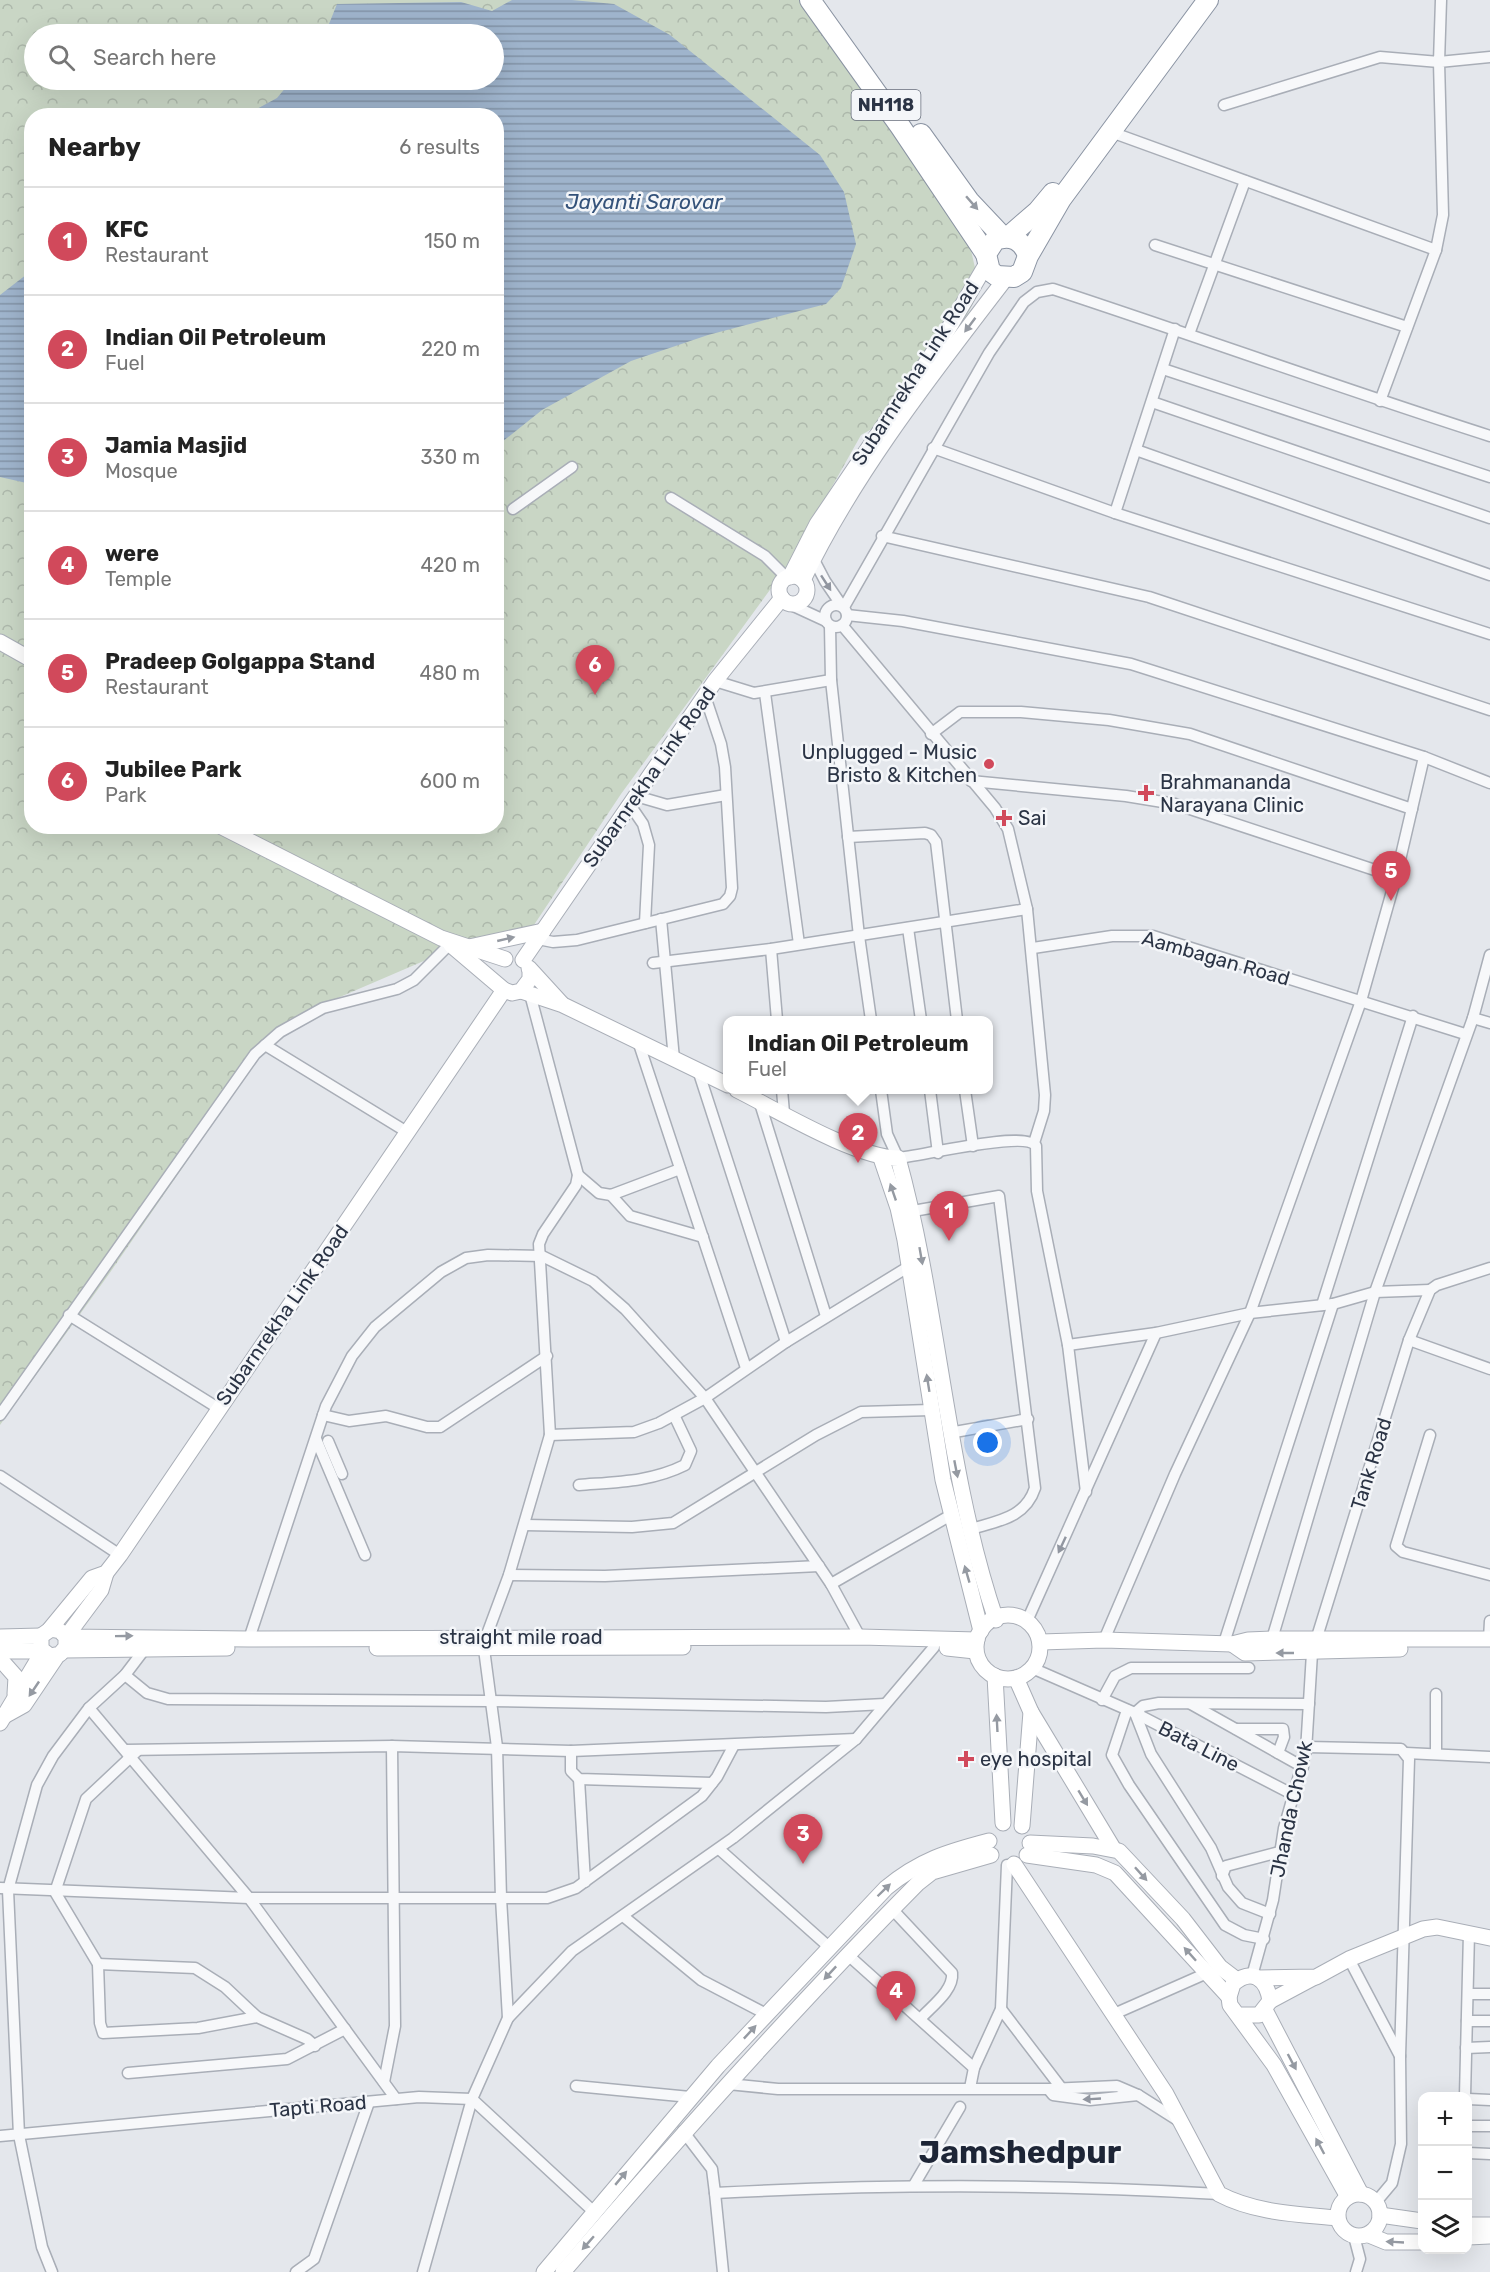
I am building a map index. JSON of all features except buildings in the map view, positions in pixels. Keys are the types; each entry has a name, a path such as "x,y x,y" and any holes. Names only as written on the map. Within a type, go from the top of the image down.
{"highway":[{"name":"NH118","path":"810,0 900,126 986,259 990,271 1006,278"},
{"name":"NH118","path":"824,0 883,78 956,183 1006,237 1020,241 1028,256"},
{"path":"986,259 989,246 1006,237 1038,212 1054,193 1194,0"},
{"path":"1006,278 1022,272 1028,256 1061,200 1208,0"}],"street":[{"path":"1380,401 1436,250 1443,215 1439,62 1441,0"},
{"path":"1224,105 1380,57 1439,62 1490,57"},
{"path":"1111,132 1436,250"},
{"path":"1189,334 1245,181"},
{"path":"1155,245 1407,327"},
{"name":"Subarnrekha Link Road","path":"793,578 817,524 943,338 986,259"},
{"name":"Subarnrekha Link Road","path":"784,600 780,585 793,578 813,558 828,528 945,358 1006,278"},
{"path":"870,1016 859,936 831,680 839,617 933,448 989,353 1024,302 1037,292 1053,289 1380,401 1490,436"},
{"path":"1115,513 1175,329"},
{"path":"1163,369 1490,477"},
{"path":"1152,402 1490,518"},
{"path":"933,448 1115,513 1490,634"},
{"path":"1136,450 1490,575"},
{"path":"513,509 572,467"},
{"path":"671,498 765,556 793,578"},
{"path":"882,536 1149,597 1490,710"},
{"path":"813,558 839,617 931,734 995,808 1008,829 1027,909 1033,948 1045,1095 1044,1111 1034,1143 1037,1191 1068,1345 1086,1491"},
{"name":"Subarnrekha Link Road","path":"784,600 800,603 805,598 807,592 793,578"},
{"name":"Subarnrekha Link Road","path":"527,966 541,935 715,681 784,600"},
{"path":"784,600 839,617 903,621 1131,664 1424,758 1490,783"},
{"path":"0,642 24,656"},
{"path":"715,681 743,692 765,693 831,680"},
{"path":"765,693 799,944"},
{"path":"469,947 541,935 566,942 723,904 730,896 732,888 726,795 721,744 705,696"},
{"path":"931,734 960,711 1021,712 1109,720 1190,734 1412,809"},
{"path":"1104,1640 1175,1474 1250,1313 1361,1000 1396,877 1424,758"},
{"path":"971,781 1126,796 1175,804 1396,877"},
{"path":"633,801 667,805 726,795"},
{"path":"633,801 649,845 645,923"},
{"path":"848,837 925,833 931,835 936,842 956,1016"},
{"path":"236,834 445,941 500,987 512,993 526,992 563,1005 723,1082"},
{"path":"653,963 771,949 1027,909"},
{"path":"661,919 667,962 674,1059"},
{"path":"908,928 920,1016"},
{"name":"Aambagan Road","path":"1033,948 1112,936 1153,936 1465,1034"},
{"path":"445,941 505,959 514,957 527,966 563,1005"},
{"path":"0,1415 246,1064 280,1032 323,1008 397,989 414,980 445,941"},
{"path":"771,949 777,1016"},
{"path":"1272,1639 1376,1292 1465,1034 1473,1018 1490,955"},
{"path":"500,987 495,974 498,966 505,959"},
{"path":"508,2018 501,1898 497,1747 489,1701 485,1643 525,1525 550,1435 540,1244 543,1234 576,1185 578,1175 526,992 530,979 527,966"},
{"name":"Subarnrekha Link Road","path":"57,1644 101,1590 106,1573 407,1132 500,987"},
{"path":"1228,1643 1413,1016"},
{"path":"1473,1018 1490,1023"},
{"path":"638,1041 746,1368"},
{"path":"265,1045 407,1132"},
{"path":"698,1070 786,1342"},
{"path":"747,1094 851,1147 881,1158 938,1153 1016,1141 1034,1143"},
{"path":"782,1094 784,1113"},
{"path":"882,1094 887,1134 898,1158 913,1211 949,1433 968,1530 996,1620"},
{"path":"931,1094 938,1153"},
{"path":"967,1094 973,1146"},
{"path":"759,1100 826,1316"},
{"path":"887,1134 881,1158 898,1208 951,1515 978,1640 979,1664 995,1676 1005,1679 1016,1678 1032,1668 1038,1658 1041,1642 1037,1631 1027,1621 1012,1616 996,1620 978,1640"},
{"path":"578,1175 600,1193 611,1195 680,1169"},
{"path":"611,1195 630,1216 703,1237"},
{"path":"913,1211 999,1196 1036,1477 1032,1500 1020,1512 968,1530"},
{"path":"249,1639 323,1415 352,1356 362,1340 441,1272 466,1258 488,1255 542,1256 593,1281 612,1295 705,1398 831,1584 860,1636"},
{"path":"550,1435 634,1432 648,1428 705,1398 746,1368 826,1316 908,1267"},
{"path":"1068,1345 1156,1333 1250,1313 1327,1305 1376,1292 1430,1290 1437,1285 1490,1268"},
{"name":"Tank Road","path":"1314,1646 1409,1340 1430,1290"},
{"path":"69,1315 218,1408"},
{"path":"1027,1621 1156,1333"},
{"path":"1409,1340 1490,1369"},
{"path":"323,1415 349,1421 386,1416 427,1427 440,1427 547,1356"},
{"path":"525,1525 632,1527 673,1523 816,1435 861,1412 932,1410"},
{"path":"579,1485 642,1481 657,1478 685,1465 691,1451 674,1415"},
{"path":"949,1433 1028,1419"},
{"path":"1430,1435 1396,1546 1403,1552 1490,1575"},
{"path":"316,1439 365,1555"},
{"path":"328,1441 342,1474"},
{"path":"0,1476 120,1555"},
{"path":"831,1584 951,1515"},
{"path":"509,1575 605,1576 819,1566"},
{"path":"1228,1643 1245,1653 1314,1646 1490,1642 1490,1621"},
{"name":"straight mile road","path":"0,1637 57,1644 144,1650 860,1636 978,1640"},
{"name":"straight mile road","path":"0,1651 57,1644 249,1639 934,1647 978,1640"},
{"path":"1041,1642 1104,1640 1228,1643 1272,1639 1314,1646"},
{"path":"3,1719 15,1694 57,1644"},
{"path":"3,1719 24,1705 57,1644"},
{"name":"Jhanda Chowk","path":"1249,1978 1264,1939 1279,1852 1307,1747 1314,1646"},
{"path":"423,2272 472,2099 508,2018 559,1962 719,1849 856,1739 934,1647"},
{"path":"52,2272 42,2247 19,2135 4,1889 37,1785 53,1756 89,1708 125,1675 144,1650"},
{"path":"0,1659 16,1677 15,1694"},
{"name":"Bata Line","path":"1032,1668 1131,1712 1294,1795"},
{"path":"1102,1700 1115,1676 1131,1668 1249,1668"},
{"path":"125,1675 147,1693 168,1699 489,1701 826,1707 885,1704"},
{"path":"995,1676 1003,1824"},
{"path":"1016,1678 1031,1712 1113,1848 1124,1855 1183,1919 1221,1967 1268,1988 1267,2006 1355,2196"},
{"path":"1436,1694 1436,1754"},
{"path":"1189,1703 1303,1767"},
{"path":"1264,1939 1244,1935 1225,1925 1129,1785 1112,1755 1131,1712 1150,1704 1309,1704"},
{"path":"89,1708 131,1753 249,1898 396,2099"},
{"path":"1029,1849 1022,1826 1031,1712"},
{"path":"1131,1712 1151,1754 1211,1848 1222,1876 1242,1903 1270,1914"},
{"path":"1236,1730 1282,1729 1284,1737 1278,1753"},
{"path":"257,2017 198,2028 104,2033 100,2023 98,1965 55,1892 86,1799 131,1753 392,1746 497,1747 571,1751 856,1739"},
{"path":"4,1889 249,1898 555,1896 585,1882 702,1796 734,1745"},
{"path":"384,2082 395,2026 396,1898 392,1746"},
{"path":"1307,1747 1396,1749 1406,1753 1490,1757"},
{"path":"571,1751 571,1771 579,1779 585,1882"},
{"path":"1361,2235 1376,2228 1378,2208 1398,2167 1401,2144 1400,2056 1409,1759 1406,1753"},
{"path":"579,1779 712,1783"},
{"path":"1022,1826 1003,1824 994,1830 990,1848 1001,1863 1010,1865 1114,2014 1166,2094 1219,2194"},
{"path":"563,2272 683,2131 892,1909 932,1872 990,1848"},
{"path":"544,2272 690,2097 886,1888 910,1868 947,1852 990,1848"},
{"path":"970,2088 974,2067 1001,2009 1010,1865 1029,1849 1113,1848"},
{"path":"719,1849 829,1947"},
{"path":"1029,1849 1096,1865 1115,1873 1229,1997"},
{"path":"1222,1876 1226,1866 1279,1852"},
{"path":"892,1909 952,1973 953,1980 948,1988 921,2018"},
{"path":"623,1916 701,1980 766,2014"},
{"path":"1240,2015 1252,2017 1349,1959 1404,1935 1437,1927 1490,1938"},
{"path":"1466,2092 1469,1933"},
{"path":"848,1955 974,2067"},
{"path":"1349,1959 1400,2056"},
{"path":"98,1965 195,1968 225,1987 257,2017 307,2039 315,2046"},
{"path":"1114,2014 1207,1973"},
{"path":"1316,1977 1249,1978 1230,1990 1230,2005 1240,2015 1274,2065 1355,2196 1378,2208 1418,2221"},
{"path":"1468,1994 1490,1994"},
{"path":"1001,2009 1062,2089"},
{"path":"1467,2020 1490,2021"},
{"path":"128,2073 287,2059 345,2029"},
{"path":"1466,2048 1490,2047"},
{"path":"728,2084 778,2089 1062,2089 1117,2086 1138,2095 1179,2121"},
{"path":"576,2086 690,2097"},
{"path":"1049,2089 1053,2095 1079,2099 1138,2095"},
{"name":"Tapti Road","path":"0,2136 419,2097 472,2099"},
{"path":"1472,2098 1490,2100"},
{"path":"472,2099 593,2211"},
{"path":"296,2272 314,2259 369,2102"},
{"path":"914,2185 960,2107"},
{"path":"1472,2126 1490,2126"},
{"path":"683,2131 712,2169 723,2272"},
{"path":"1472,2154 1490,2154"},
{"path":"715,2193 914,2185 1122,2188 1219,2194 1242,2204 1273,2211 1338,2218"},
{"path":"1355,2196 1339,2206 1338,2218 1345,2231 1386,2242 1418,2242"},
{"path":"1472,2225 1490,2225"},
{"path":"1358,2271 1361,2235"},
{"path":"1472,2237 1490,2236"}],"green space":[{"path":"0,0 805,0 964,219 980,290 947,354 895,416 861,435 788,565 621,794 524,940 440,954 326,1003 286,1029 261,1054 109,1274 0,1425"}],"water":[{"name":"Jayanti Sarovar","path":"512,0 572,0 614,4 670,35 820,155 844,192 856,244 841,288 826,304 708,335 631,361 542,410 504,440 504,108 259,108 277,98 284,90 504,90 504,24 329,24 337,4 461,2 492,11"},
{"path":"24,276 24,482 0,477 0,295"}],"place":[{"name":"Jubilee Park","path":"595,695"},
{"name":"Unplugged - Music Bristo & Kitchen","path":"989,764"},
{"name":"Brahmananda Narayana Clinic","path":"1146,793"},
{"name":"Sai","path":"1004,818"},
{"name":"Pradeep Golgappa Stand","path":"1391,901"},
{"name":"Indian Oil Petroleum","path":"858,1163"},
{"name":"KFC","path":"949,1241"},
{"name":"eye hospital","path":"966,1759"},
{"name":"Jamia Masjid","path":"803,1864"},
{"name":"were","path":"896,2021"}],"district":[{"name":"Jamshedpur","path":"1020,2152"}]}
